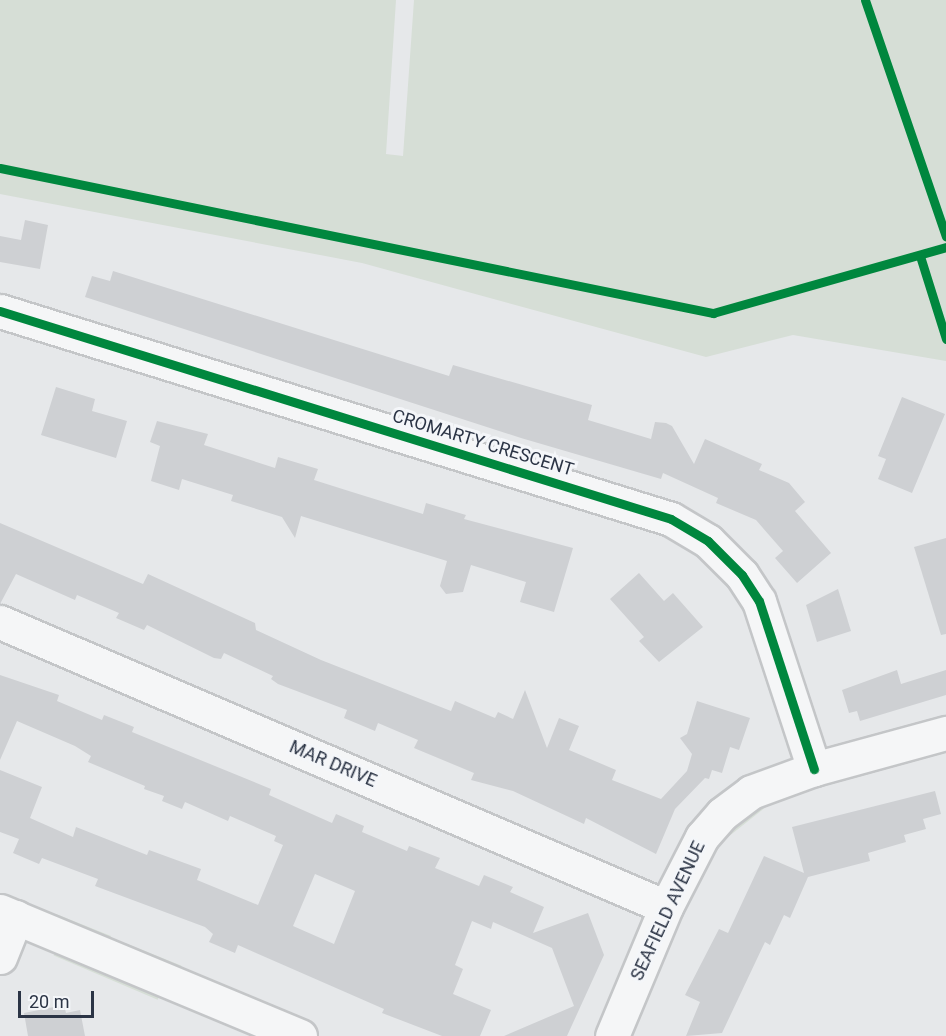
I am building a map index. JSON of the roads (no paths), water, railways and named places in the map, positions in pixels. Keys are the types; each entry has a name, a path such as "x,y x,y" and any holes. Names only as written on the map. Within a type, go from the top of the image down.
{"street":[{"name":"CROMARTY CRESCENT","path":"0,311 671,519 708,541 742,575 759,601 814,769"},
{"name":"MAR DRIVE","path":"0,622 666,907"},
{"name":"SEAFIELD AVENUE","path":"612,1036 666,907 702,837 722,814 751,792 814,769 946,732"},
{"path":"0,957 8,914 300,1036"}]}
